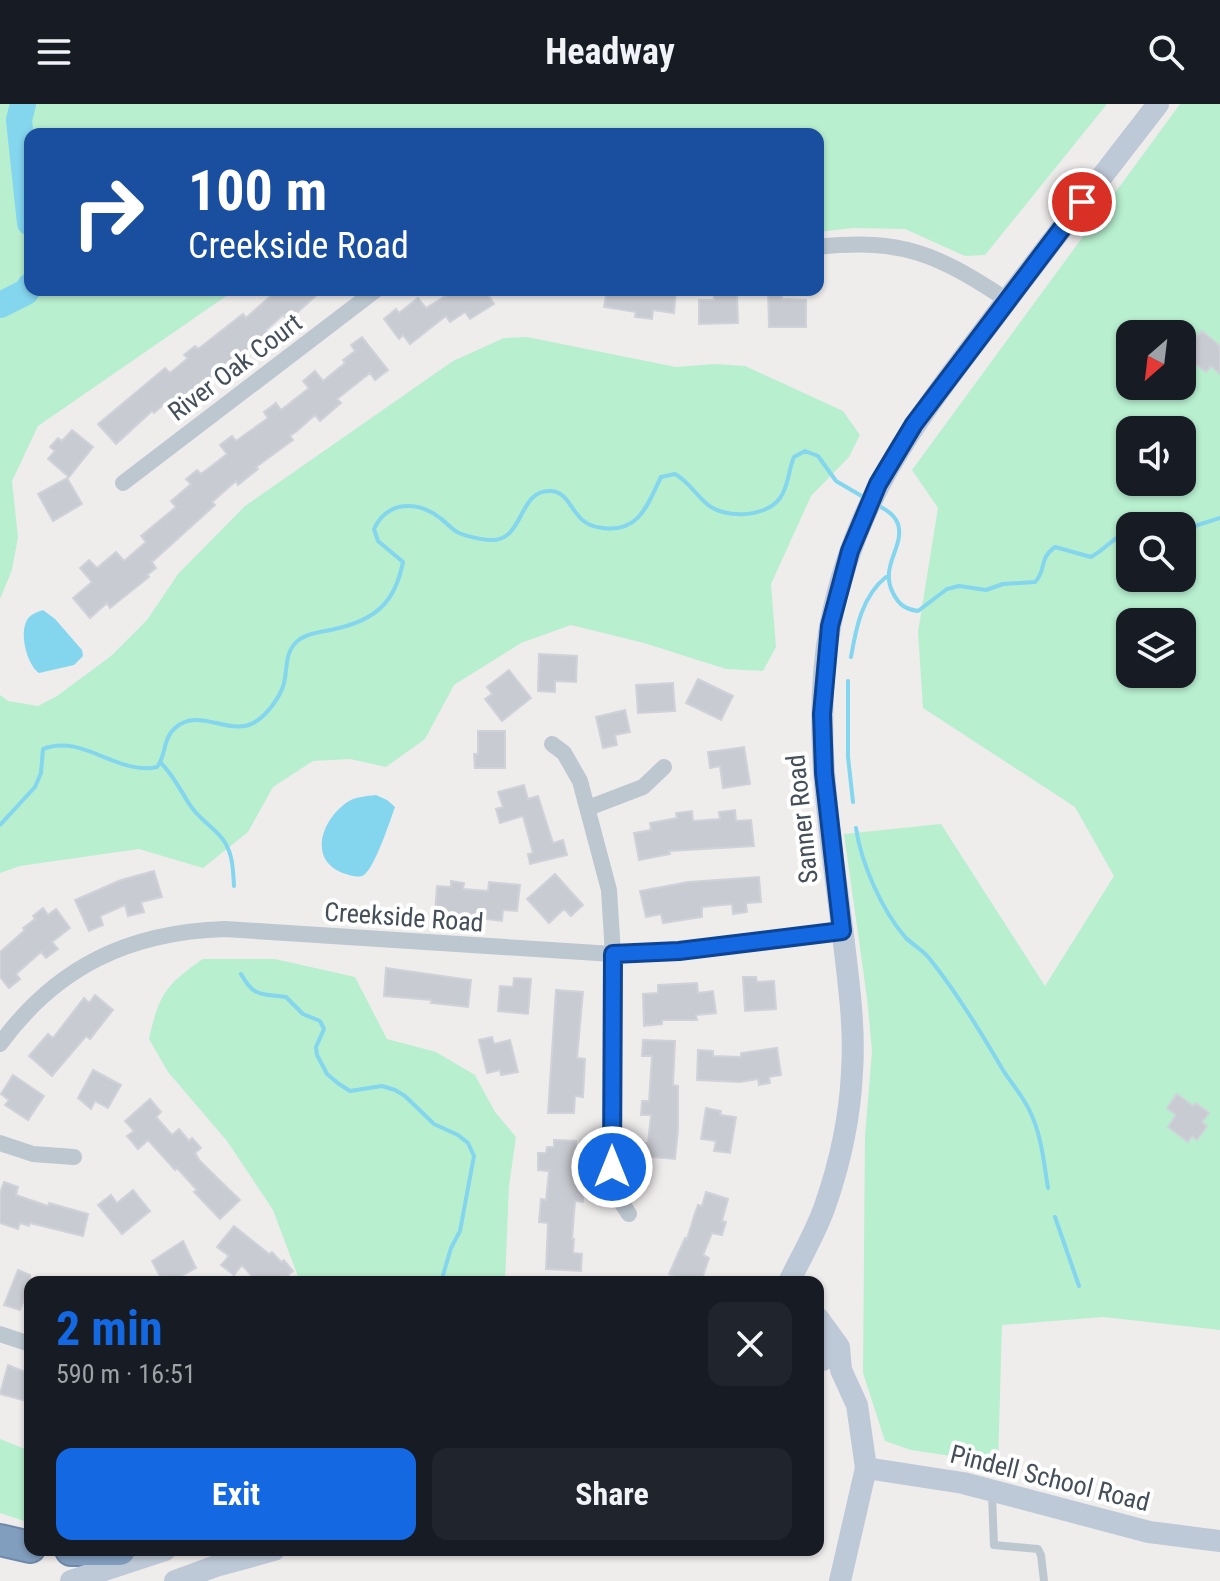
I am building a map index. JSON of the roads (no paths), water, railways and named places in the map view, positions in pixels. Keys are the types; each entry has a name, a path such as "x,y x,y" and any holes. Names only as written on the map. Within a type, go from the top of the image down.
{"highway":[{"path":"0,1540 24,1546"}],"main road":[{"name":"Sanner Road","path":"792,1276 824,1208 843,1141 848,1109 853,1041 824,773 822,696 834,612 862,519 878,484 914,424 1158,104"},
{"path":"824,1326 839,1347 825,1360 857,1405 866,1468 840,1581"},
{"name":"Pindell School Road","path":"866,1468 992,1489 1149,1532 1220,1541"},
{"path":"71,1581 147,1556"},
{"path":"175,1581 252,1556"}],"street":[{"path":"824,247 869,244 918,252 964,271 1007,300"},
{"name":"River Oak Court","path":"123,483 368,296"},
{"path":"552,744 572,765 588,808 609,890 613,954 612,1167 619,1199 629,1214"},
{"path":"588,808 643,787 664,767"},
{"name":"Creekside Road","path":"0,1044 42,996 71,973 133,942 193,930 225,929 613,954 679,951 842,931"},
{"path":"0,1143 33,1154 74,1157"},
{"path":"0,1334 24,1342"}],"lane":[{"path":"992,1489 994,1545 1038,1549 1044,1581"}],"water":[{"path":"43,610 82,650 83,656 74,665 39,673 31,663 24,641 25,626 30,616"},
{"path":"376,795 395,807 386,833 373,863 364,875 346,874 326,861 322,851 325,831 330,820 346,803"}],"waterway":[{"path":"23,104 19,120 24,167"},
{"path":"0,305 24,293"},
{"path":"0,825 35,787 41,773 43,749 72,746 128,766 157,767 170,733 183,722 204,720 245,726 260,719 280,694 289,654 300,639 361,620 372,615 389,599 403,562 378,541 374,529 395,508 422,508 459,533 489,540 501,539 509,533 532,498 551,491 563,496 579,517 592,526 616,528 626,526 641,514 661,477 675,474 714,509 734,514 755,513 774,505 780,498 794,457 805,451 818,456 836,481 865,498"},
{"path":"879,506 890,513 898,524 898,541 890,565 889,583 903,606 918,611 947,589 959,586 986,590 1003,584 1035,582 1046,556 1055,547 1091,557 1116,538"},
{"path":"1196,526 1220,518"},
{"path":"851,657 866,603 886,577"},
{"path":"848,681 848,757 853,802"},
{"path":"161,763 193,810 225,842 232,860 234,886"},
{"path":"856,828 868,871 881,901 897,927 927,955 949,985 1029,1110 1040,1143 1048,1188"},
{"path":"241,974 255,991 286,997 303,1014 320,1021 324,1029 316,1047 317,1055 327,1074 339,1084 350,1091 382,1086 395,1090 434,1124 468,1143 474,1156 460,1231 443,1276"},
{"path":"1055,1217 1079,1286"}]}
